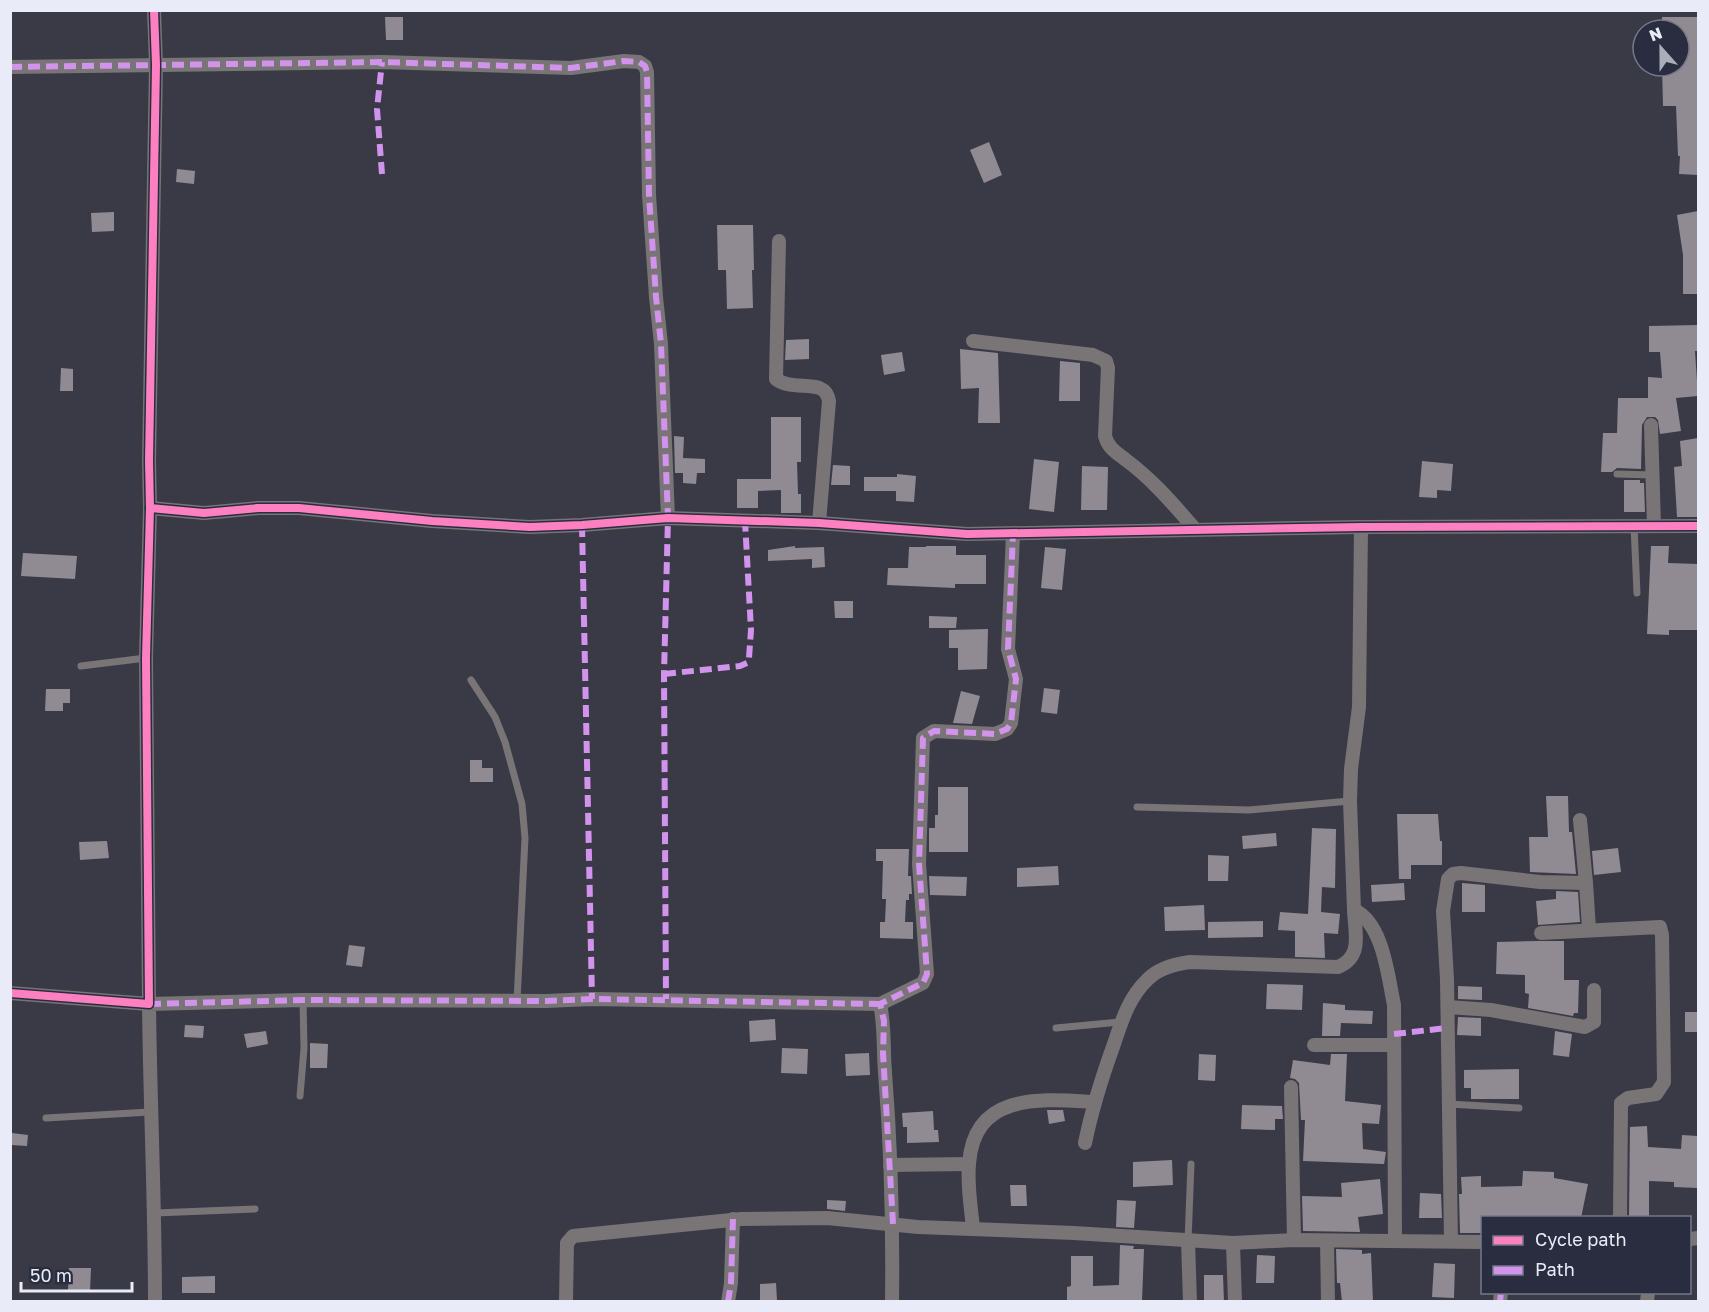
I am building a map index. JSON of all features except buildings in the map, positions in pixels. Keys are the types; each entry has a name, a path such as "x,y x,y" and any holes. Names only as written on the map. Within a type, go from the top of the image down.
{"street":[{"path":"154,10 156,65 146,658 150,1112 155,1213 155,1302"},
{"path":"10,67 382,62 571,68 639,62 645,66 651,236 662,344 668,518"},
{"path":"779,240 776,379 783,385 822,388 828,394 829,401 819,523"},
{"path":"973,341 1094,355 1106,361 1108,368 1107,442 1113,451 1150,478 1195,529"},
{"path":"1651,425 1654,526"},
{"path":"150,508 204,513 258,508 299,508 422,520 530,527 668,518 819,523 967,534 1081,530 1698,526"},
{"path":"1085,1143 1094,1102 1120,1022 1133,995 1149,977 1171,964 1190,962 1338,967 1347,964 1355,953 1350,801 1359,707 1361,527"},
{"path":"10,993 149,1004 303,1000 592,999 880,1004 922,983 927,974 920,864 923,738 934,731 995,734 1006,729 1011,723 1016,679 1008,649 1013,534"},
{"path":"1580,820 1589,929"},
{"path":"1451,1241 1448,1006 1443,911 1448,879 1453,874 1461,873 1540,882 1586,883"},
{"path":"1354,909 1362,913 1375,929 1394,1005 1395,1240"},
{"path":"1540,933 1660,927 1664,1082 1656,1094 1628,1098 1621,1103 1620,1216"},
{"path":"1448,1006 1491,1010 1585,1027 1594,1022 1594,990"},
{"path":"880,1004 884,1021 883,1053 893,1224 892,1302"},
{"path":"1314,1045 1393,1045"},
{"path":"1291,1086 1294,1240"},
{"path":"973,1228 969,1164 980,1126 993,1113 1024,1101 1094,1102"},
{"path":"890,1165 969,1164"},
{"path":"566,1302 567,1243 573,1236 733,1219 827,1218 918,1227 1233,1243 1294,1240 1481,1242"},
{"path":"728,1302 733,1219"},
{"path":"1188,1241 1190,1302"},
{"path":"1327,1241 1328,1302"},
{"path":"1233,1243 1235,1302"}],"lane":[{"path":"1617,474 1653,475"},
{"path":"1634,526 1637,593"},
{"path":"81,666 146,658"},
{"path":"471,680 495,717 505,741 522,804 525,838 517,1001"},
{"path":"1137,807 1249,810 1350,801"},
{"path":"300,1096 304,1048 303,1000"},
{"path":"1056,1028 1120,1022"},
{"path":"1448,1104 1519,1108"},
{"path":"46,1118 150,1112"},
{"path":"1188,1241 1191,1164"},
{"path":"155,1213 255,1209"}],"marked path":[{"path":"10,67 382,62 571,68 624,61 639,62 645,66 647,72 649,195 661,344 668,518 664,674 666,999"},
{"path":"382,62 377,109 382,174"},
{"path":"664,674 740,666 747,663 751,630 745,521"},
{"path":"582,525 592,999"},
{"path":"893,1224 883,1053 884,1021 880,1004 923,983 927,974 919,864 923,738 934,731 995,734 1007,729 1011,723 1016,679 1008,649 1013,534"},
{"path":"149,1004 303,1000 546,1001 592,999 880,1004"},
{"path":"1394,1034 1447,1028"},
{"path":"728,1302 731,1283 733,1219"},
{"path":"1500,1302 1501,1294"}],"cycle path":[{"path":"10,993 149,1004 146,658 156,65 154,10"},
{"path":"150,508 204,513 258,508 299,508 432,521 530,527 668,518 819,523 967,534 1361,527 1698,526"}]}
